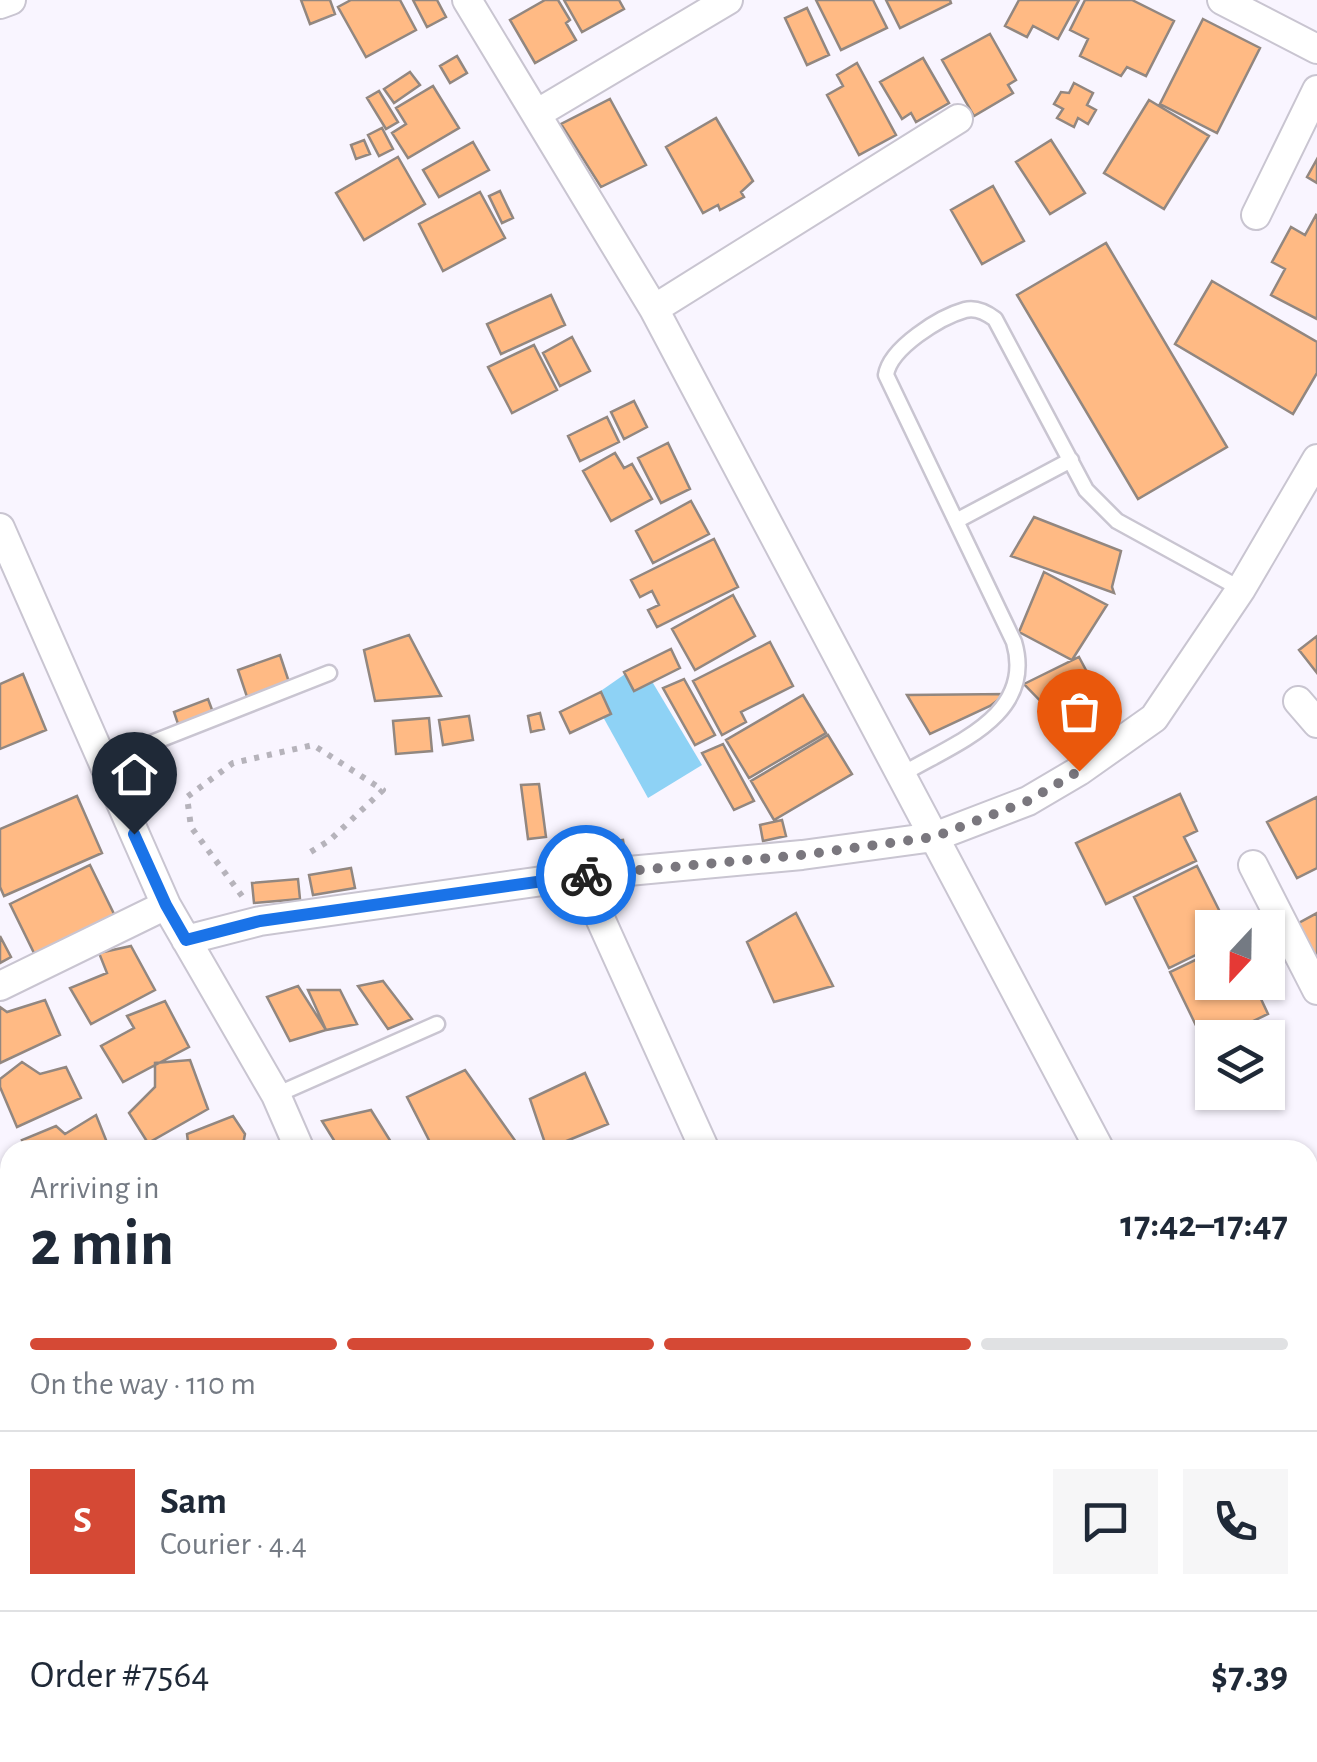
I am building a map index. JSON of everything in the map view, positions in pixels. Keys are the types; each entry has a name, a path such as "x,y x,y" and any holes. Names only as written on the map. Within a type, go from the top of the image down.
{"street":[{"path":"0,4 11,0"},
{"path":"468,0 654,309 1095,1140"},
{"path":"538,113 728,0"},
{"path":"1222,0 1317,49"},
{"path":"1256,214 1317,90"},
{"path":"654,309 958,119"},
{"path":"186,940 260,921 585,876 802,855 934,837 1028,801 1079,771 1154,718 1241,589 1317,459"},
{"path":"0,528 166,905 276,1096 296,1140"},
{"path":"1298,701 1317,723"},
{"path":"1253,864 1317,990"},
{"path":"585,876 590,896 700,1140"},
{"path":"0,986 166,905"}],"lane":[{"path":"901,775 997,717 1015,690 1020,661 886,374 888,362 902,344 968,308 996,320 1086,490 1117,521 1241,589"},
{"path":"956,520 1070,460"},
{"path":"103,762 328,673"},
{"path":"276,1096 437,1024"}],"path":[{"path":"260,921 191,827 186,796 234,764 313,745 383,790 330,840 309,853"}],"water":[{"path":"641,663 702,765 648,798 592,697"}],"building":[{"path":"301,0 330,0 335,14 310,24"},
{"path":"351,0 400,0 416,30 366,57 338,7"},
{"path":"413,0 437,0 446,17 427,27"},
{"path":"545,0 558,0 576,40 535,63 510,20"},
{"path":"564,0 619,0 624,9 582,32"},
{"path":"816,0 873,0 887,28 841,50"},
{"path":"886,0 950,0 951,3 900,28"},
{"path":"1019,0 1079,0 1058,39 1033,26 1027,37 1005,26"},
{"path":"1085,0 1132,0 1174,21 1146,76 1127,67 1121,76 1080,56 1088,39 1070,30"},
{"path":"807,8 829,55 807,65 785,18"},
{"path":"1203,19 1260,48 1217,133 1160,104"},
{"path":"990,34 1016,80 1008,85 1013,93 974,116 942,60"},
{"path":"457,56 467,73 450,83 440,66"},
{"path":"923,58 949,103 916,122 911,113 902,119 880,82"},
{"path":"857,63 896,135 859,155 827,95 843,86 837,75"},
{"path":"410,72 420,85 394,103 384,89"},
{"path":"1074,83 1093,93 1087,105 1096,110 1088,124 1078,118 1074,127 1057,118 1063,109 1054,104 1061,92 1069,93"},
{"path":"433,86 459,128 408,158 392,133 406,124 396,108"},
{"path":"379,91 398,122 386,129 367,98"},
{"path":"610,99 646,165 601,187 561,124"},
{"path":"1149,100 1209,136 1164,209 1104,173"},
{"path":"716,118 753,181 741,192 744,197 720,210 718,205 703,213 666,147"},
{"path":"382,128 393,149 379,156 368,135"},
{"path":"364,140 370,154 356,159 351,145"},
{"path":"1051,140 1085,193 1050,214 1016,162"},
{"path":"473,142 489,170 439,197 423,170"},
{"path":"398,157 425,204 364,240 336,193"},
{"path":"1317,159 1317,183 1307,177"},
{"path":"993,186 1024,241 982,264 951,210"},
{"path":"500,191 513,218 502,223 489,196"},
{"path":"480,192 505,238 443,271 419,224"},
{"path":"1316,215 1317,319 1271,295 1285,269 1272,262 1291,227 1305,235"},
{"path":"1106,243 1227,447 1138,499 1017,295"},
{"path":"1212,281 1317,342 1317,373 1293,414 1175,344"},
{"path":"551,295 565,325 501,354 487,324"},
{"path":"572,337 590,371 560,386 543,353"},
{"path":"534,345 557,390 512,413 488,367"},
{"path":"634,401 647,427 624,439 611,412"},
{"path":"607,417 619,442 580,461 568,436"},
{"path":"668,443 690,489 661,503 638,458"},
{"path":"615,453 624,468 632,464 652,499 611,521 583,471"},
{"path":"691,501 709,534 653,563 636,531"},
{"path":"1034,517 1121,551 1114,593 1011,556"},
{"path":"714,539 738,587 657,627 648,610 659,605 652,591 640,597 631,580"},
{"path":"1044,572 1107,605 1072,660 1019,632"},
{"path":"733,595 755,636 695,670 672,629"},
{"path":"409,635 441,696 375,701 364,650"},
{"path":"1317,636 1317,673 1299,650"},
{"path":"770,642 793,686 741,712 746,722 722,735 693,681"},
{"path":"671,649 680,668 634,691 624,672"},
{"path":"280,655 289,682 247,697 238,670"},
{"path":"1079,657 1103,702 1050,711 1024,684"},
{"path":"23,674 46,730 0,749 0,684"},
{"path":"684,679 715,735 695,745 663,688"},
{"path":"601,692 611,714 570,733 560,712"},
{"path":"1006,694 990,706 930,734 907,695"},
{"path":"803,695 826,733 749,778 726,740"},
{"path":"208,699 214,715 179,727 174,712"},
{"path":"540,713 544,729 531,732 528,716"},
{"path":"469,716 473,740 443,745 439,720"},
{"path":"429,718 432,751 396,754 393,721"},
{"path":"828,735 852,774 774,820 751,781"},
{"path":"723,744 754,801 734,810 702,753"},
{"path":"539,784 546,837 528,839 521,785"},
{"path":"1180,794 1197,831 1184,837 1196,861 1106,904 1076,843"},
{"path":"77,796 102,853 4,896 0,887 0,829"},
{"path":"1317,797 1317,868 1297,878 1267,822"},
{"path":"782,820 786,836 763,841 760,825"},
{"path":"623,840 626,860 551,870 549,850"},
{"path":"90,865 115,916 35,955 10,904"},
{"path":"1197,866 1219,910 1195,910 1195,955 1169,968 1134,897"},
{"path":"351,868 355,888 313,895 309,875"},
{"path":"298,879 300,899 254,903 252,883"},
{"path":"796,913 833,986 774,1002 747,942"},
{"path":"1317,913 1317,969 1295,925"},
{"path":"0,936 11,957 0,963"},
{"path":"131,946 155,990 91,1024 70,988 107,973 99,953"},
{"path":"1195,960 1195,1000 1261,1000 1268,1014 1255,1020 1195,1020 1195,1023 1170,972"},
{"path":"383,981 412,1019 388,1029 358,986"},
{"path":"298,986 326,1030 290,1041 267,997"},
{"path":"308,990 340,990 357,1024 326,1030"},
{"path":"45,1000 60,1035 0,1063 0,1007 7,1012"},
{"path":"165,1001 189,1047 123,1082 101,1046 134,1028 127,1016"},
{"path":"190,1060 208,1109 153,1140 146,1140 129,1113 155,1087 155,1063"},
{"path":"22,1062 40,1074 66,1067 81,1098 17,1127 0,1079"},
{"path":"465,1070 515,1140 429,1140 407,1097"},
{"path":"585,1073 608,1124 569,1140 544,1140 530,1099"},
{"path":"371,1110 390,1140 334,1140 322,1121"},
{"path":"96,1115 106,1140 22,1140 56,1126 65,1134"},
{"path":"233,1116 245,1134 244,1140 188,1140 187,1134"}],"way so far":[{"path":"586,875 802,855 934,837 1028,801 1079,771"}],"route":[{"path":"134,834 186,940 260,921 586,875"}]}
